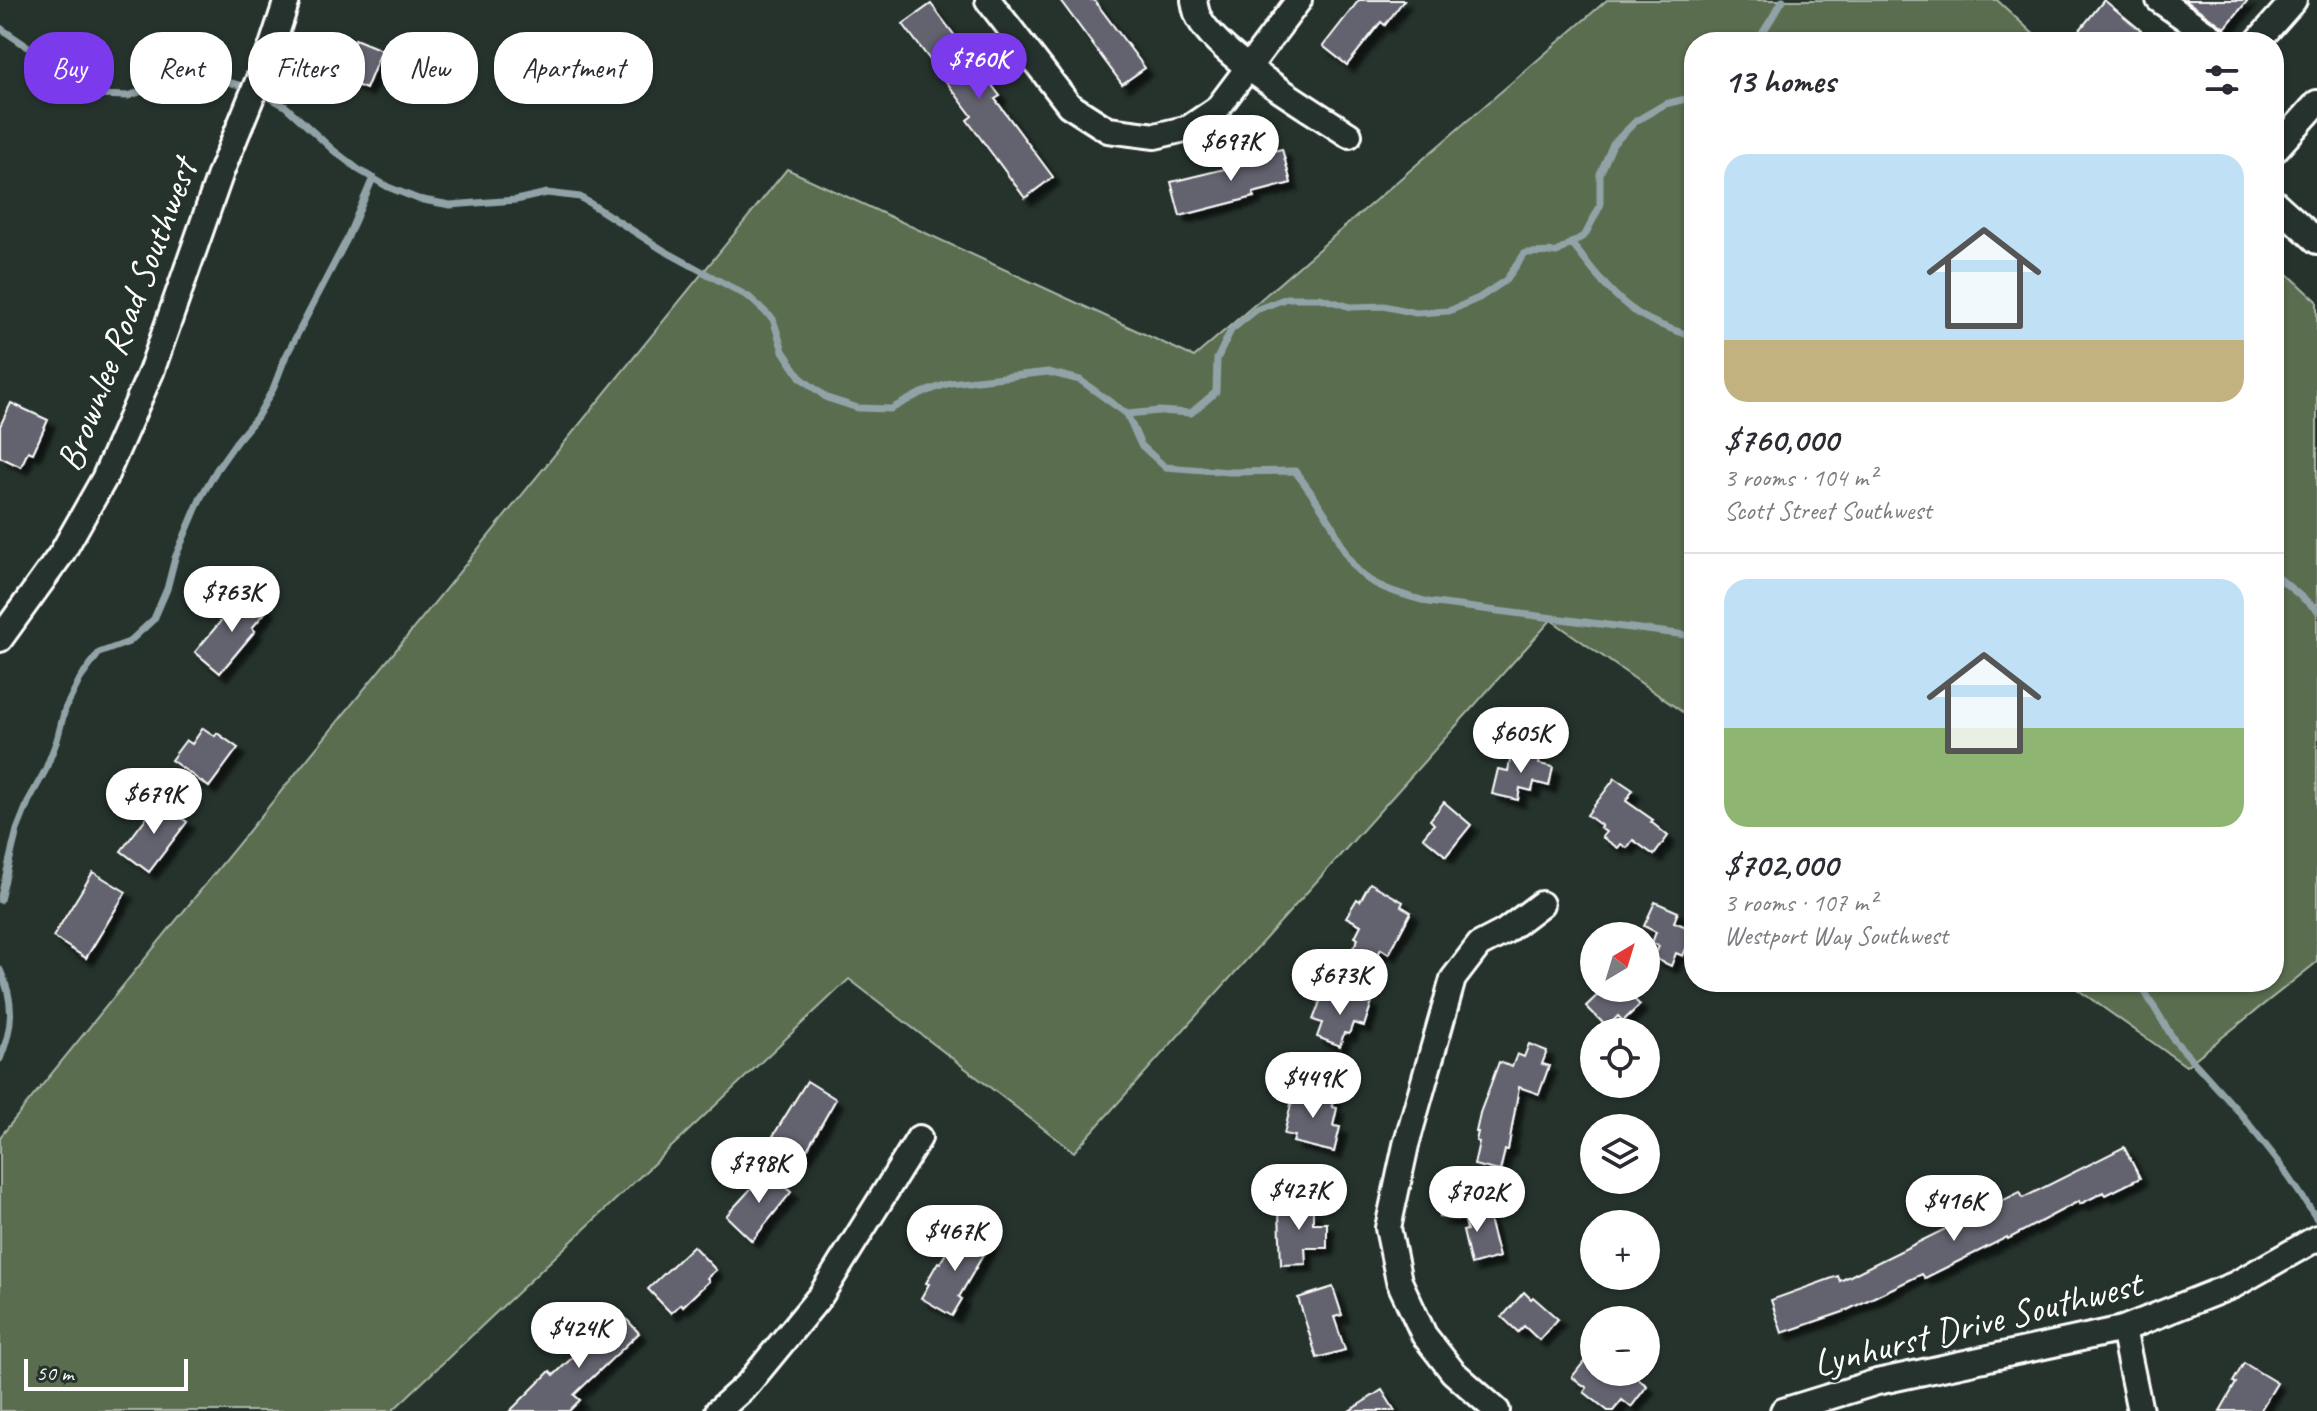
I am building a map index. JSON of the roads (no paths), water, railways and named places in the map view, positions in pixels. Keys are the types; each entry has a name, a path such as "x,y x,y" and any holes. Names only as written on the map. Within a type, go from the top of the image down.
{"street":[{"name":"Brownlee Road Southwest","path":"0,639 62,553 104,479 151,372 221,172 271,49 287,0"},
{"path":"988,0 1069,105 1108,130 1155,136 1189,128 1217,109 1299,0"},
{"path":"1194,0 1198,17 1216,40 1249,68 1349,135"},
{"path":"2159,0 2205,32"},
{"path":"2266,32 2294,0"},
{"path":"2284,140 2317,103"},
{"path":"2284,211 2317,241"},
{"path":"1497,1411 1453,1372 1424,1335 1399,1281 1388,1228 1406,1145 1453,979 1479,945 1504,932 1541,904"},
{"path":"718,1411 748,1384 821,1295 919,1138"},
{"name":"Lynhurst Drive Southwest","path":"1783,1411 1877,1382 2123,1329 2234,1285 2317,1238"},
{"path":"2123,1329 2140,1411"}],"waterway":[{"path":"1763,32 1783,0"},
{"path":"0,28 44,58 66,82 96,95 128,96 160,85 192,80 225,81 256,90 285,106 359,170 388,187 418,199 450,205 516,200 547,193 580,197 663,250 749,297 773,319 783,351 801,378 827,398 858,408 891,409 919,394 950,383 1048,372 1080,380 1127,414 1141,445 1165,467 1230,472 1295,471 1327,516 1356,568 1383,587 1428,602 1684,635"},
{"path":"1127,414 1159,411 1191,413 1216,392 1217,359 1231,330 1256,310 1287,298 1320,298 1351,307 1384,306 1416,313 1449,311 1479,298 1506,280 1525,253 1557,252 1585,235 1600,206 1600,174 1613,144 1636,121 1665,104 1684,99"},
{"path":"0,900 17,830 45,771 65,709 80,679 99,653 129,642 154,619 201,497 273,389 285,358 346,241 373,178"},
{"path":"1571,243 1601,280 1627,305 1650,320 1684,333"},
{"path":"2284,582 2317,610"},
{"path":"0,970 10,1004 10,1025 0,1059"},
{"path":"2145,992 2174,1040 2240,1113 2281,1165 2317,1219"}]}
